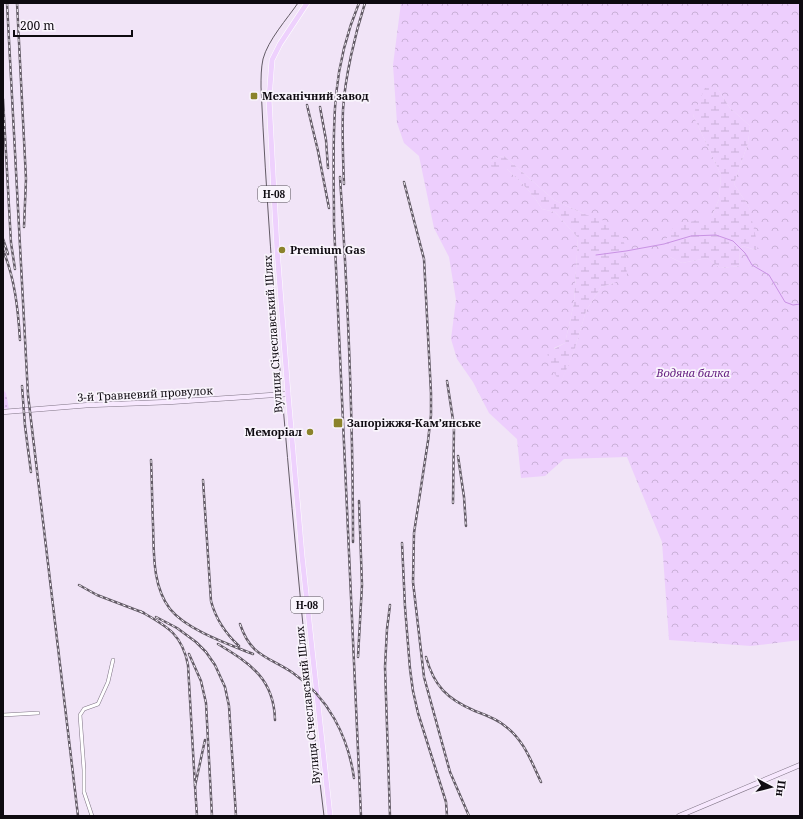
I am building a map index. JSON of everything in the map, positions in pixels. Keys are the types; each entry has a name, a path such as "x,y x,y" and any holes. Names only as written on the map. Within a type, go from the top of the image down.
{"main road":[{"name":"Вулиця Січеславський Шлях","path":"307,3 273,56 270,65 269,84 276,234 288,394 303,571 330,816"},
{"name":"3-й Травневий провулок","path":"3,412 288,394"},
{"path":"679,816 800,765"}],"street":[{"path":"92,816 84,792 80,715 84,709 98,704 108,682 113,660"},
{"path":"3,715 38,713"}],"green space":[{"name":"Водяна балка","path":"401,3 800,3 800,640 751,646 669,640 662,542 627,457 564,459 545,476 521,478 517,439 489,413 473,382 457,359 451,339 456,300 449,257 434,228 419,156 404,143 397,123 393,65","holes":["716,86 730,108 750,126 748,143 734,184 749,207 755,250 743,246 739,250 740,266 720,268 707,258 682,263 670,257 712,216 719,199 721,175 693,115","504,156 554,200 584,214 614,283 601,287 586,311 575,348 561,382 554,348 565,343 574,303 578,238 555,212 542,209 530,192 507,169 499,169 491,162"]},
{"path":"716,86 730,108 750,126 748,143 734,184 749,207 758,247 756,250 743,246 739,250 740,266 720,268 707,258 682,263 670,257 666,239 674,226 712,216 719,199 721,175 693,115 705,88"},
{"path":"504,156 554,200 584,214 620,226 626,251 627,277 601,287 586,311 575,348 561,383 552,370 547,353 565,343 574,303 578,238 555,212 542,209 530,192 507,169 493,169 491,162"},
{"path":"3,390 6,393 9,409 3,408"}],"waterway":[{"path":"596,255 664,244 691,236 716,235 733,241 745,253 752,265 769,275 785,302 793,305 800,304"}],"tram line":[{"path":"298,3 273,37 265,52 262,66 261,87 270,247 283,406 307,663 324,816"}],"railway":[{"path":"7,3 28,395 78,816"},
{"path":"17,3 26,179 24,227"},
{"path":"359,3 347,37 341,60 336,95 334,127 334,224 361,816"},
{"path":"344,184 344,97 351,56 365,3"},
{"path":"3,99 11,243 15,269"},
{"path":"307,105 329,208"},
{"path":"320,107 326,140 328,168"},
{"path":"340,177 350,359 353,542"},
{"path":"404,182 424,259 431,393 431,415 428,441 414,533 413,582 424,677 450,772 469,816"},
{"path":"3,239 8,254"},
{"path":"3,250 15,294 20,340"},
{"path":"447,381 454,426 453,503"},
{"path":"22,386 31,472"},
{"path":"458,456 464,497 466,526"},
{"path":"151,460 155,568 164,600 177,617 197,630 253,654"},
{"path":"203,480 211,601 222,626 239,646"},
{"path":"358,657 362,585 359,501"},
{"path":"402,543 405,607 413,691 418,713 446,802 447,816"},
{"path":"79,585 97,595 144,613"},
{"path":"390,605 385,667 390,816"},
{"path":"140,611 158,621 172,632 182,645 185,654 188,665 195,786"},
{"path":"156,617 177,628 196,642 206,652 215,665 225,687 229,706 236,816"},
{"path":"240,624 244,635 255,650 293,673 305,683 326,706 347,747 354,778"},
{"path":"218,644 250,666 265,683 274,706 275,720"},
{"path":"189,654 201,681 206,703 212,816"},
{"path":"426,657 433,676 449,696 457,702 491,717 512,732 522,744 541,782"},
{"path":"197,816 195,786 205,740"}],"place":[{"name":"Механічний завод","path":"254,96"},
{"name":"Premium Gas","path":"282,250"},
{"name":"Запоріжжя-Кам’янське","path":"338,423"},
{"name":"Меморіал","path":"310,432"}]}
